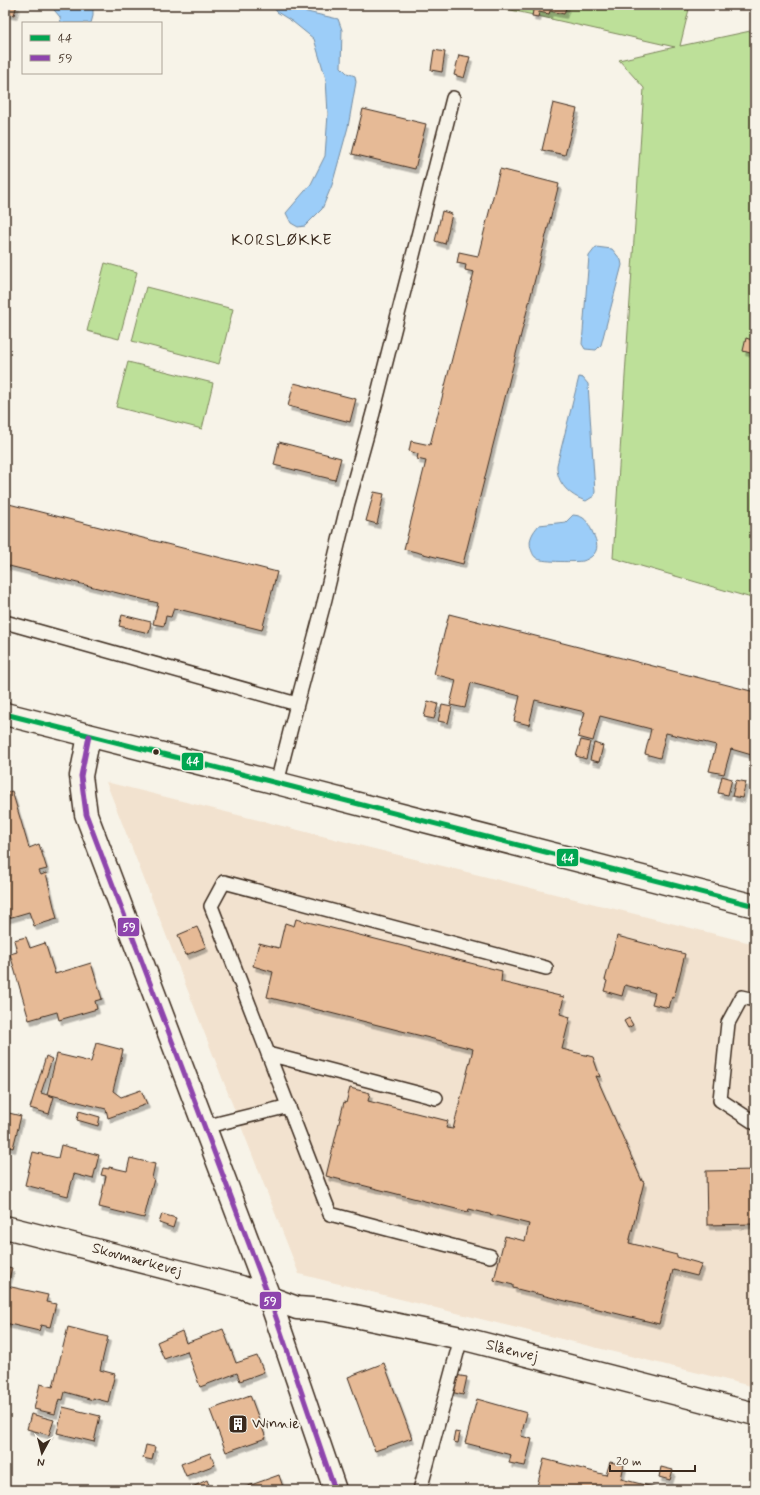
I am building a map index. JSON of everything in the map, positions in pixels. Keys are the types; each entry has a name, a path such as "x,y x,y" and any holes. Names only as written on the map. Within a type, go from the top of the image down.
{"street":[{"path":"5,714 755,906"},
{"path":"89,736 81,776 86,814 268,1297 335,1490"},
{"name":"Skovmærkevej","path":"5,1227 226,1284 268,1297"},
{"name":"Slåenvej","path":"268,1297 296,1308 326,1310 461,1338 755,1414"}],"lane":[{"path":"277,783 296,704 325,599 348,503 375,405 453,98"},
{"path":"5,622 296,704"},
{"path":"490,1256 330,1214 211,906 224,882 546,968"},
{"path":"755,1000 742,997 728,1023 720,1100 755,1123"},
{"path":"268,1054 436,1098"},
{"path":"204,1127 289,1106"},
{"path":"420,1490 461,1338"}],"shaded area":[{"path":"106,782 755,944 755,1387 299,1274"}],"green space":[{"path":"489,5 690,5 680,46 755,30 755,543 752,563 755,570 755,599 613,558 644,88 619,60 675,47"},
{"path":"105,263 137,272 119,339 87,331"},
{"path":"146,287 233,309 219,364 132,341"},
{"path":"128,362 213,383 202,429 116,407"}],"water":[{"path":"50,5 93,5 91,22 61,22 60,17"},
{"path":"276,5 338,19 342,30 341,67 347,73 355,76 356,82 348,127 332,185 322,209 305,226 298,227 291,223 286,213 311,184 325,156 328,114 326,79 314,39 293,22 277,12 274,8"},
{"path":"596,247 612,249 621,260 622,265 601,345 596,350 585,349 582,344 589,256"},
{"path":"579,377 583,378 588,384 595,492 594,496 586,501 575,496 565,488 557,472 557,465"},
{"path":"573,515 583,518 590,527 597,545 596,551 593,555 583,561 574,562 546,561 535,557 531,549 530,542 533,533 539,525 566,522"}],"building":[{"path":"5,5 17,5 14,15 5,13"},
{"path":"534,5 567,5 564,14 550,11 549,14 539,12 538,17 532,16"},
{"path":"434,50 445,52 442,72 431,70"},
{"path":"459,55 470,57 464,78 454,75"},
{"path":"553,103 577,109 565,155 542,150"},
{"path":"363,109 426,124 415,169 352,154"},
{"path":"500,169 559,184 463,564 404,549 426,461 417,459 418,454 409,451 411,441 430,445 474,272 465,270 466,265 457,263 459,252 478,256"},
{"path":"442,211 452,214 445,244 435,241"},
{"path":"746,338 755,341 754,354 743,351"},
{"path":"294,383 356,399 350,422 288,406"},
{"path":"279,442 341,458 335,480 274,465"},
{"path":"374,492 384,494 377,524 366,521"},
{"path":"5,503 277,572 262,630 174,608 171,617 166,616 164,626 153,624 158,603 5,565"},
{"path":"449,614 755,692 755,756 731,749 724,774 709,771 716,745 666,733 660,758 645,754 651,729 600,716 593,741 578,737 585,712 535,700 529,725 514,721 520,696 471,683 465,708 450,705 456,680 434,674"},
{"path":"122,615 151,622 149,633 119,626"},
{"path":"428,701 438,704 434,719 424,717"},
{"path":"442,705 452,707 448,723 438,721"},
{"path":"581,740 590,742 586,759 576,756"},
{"path":"594,743 603,746 599,762 590,760"},
{"path":"722,776 732,779 728,795 718,793"},
{"path":"736,780 746,782 742,798 732,796"},
{"path":"12,791 29,848 39,844 47,869 39,871 41,875 46,873 57,919 34,926 29,912 5,919 5,885 7,885 5,877 5,793"},
{"path":"296,919 502,971 501,982 564,997 560,1014 570,1017 562,1049 593,1057 600,1077 596,1076 642,1181 644,1182 629,1243 677,1255 677,1257 702,1264 697,1276 673,1270 659,1324 513,1288 513,1285 494,1280 505,1236 525,1241 529,1224 469,1209 468,1212 326,1176 344,1102 346,1103 350,1088 370,1093 368,1101 448,1121 446,1128 453,1129 473,1049 267,997 273,972 253,966 259,943 279,948 285,923 294,926"},
{"path":"197,927 206,947 186,955 178,935"},
{"path":"617,936 685,954 674,998 672,997 669,1008 652,1004 655,993 625,985 622,996 604,991 607,981 605,980"},
{"path":"26,937 30,948 45,943 55,974 91,963 102,999 95,1001 97,1009 59,1020 57,1012 29,1020 10,954 17,952 14,940"},
{"path":"629,1018 633,1025 628,1028 624,1021"},
{"path":"96,1043 123,1050 113,1091 121,1097 141,1090 147,1104 108,1118 106,1109 47,1094 57,1054 91,1062"},
{"path":"46,1056 52,1059 41,1093 54,1097 49,1114 30,1108"},
{"path":"79,1111 100,1117 98,1126 77,1120"},
{"path":"5,1112 21,1116 13,1148 5,1146"},
{"path":"61,1145 99,1155 93,1179 74,1174 68,1196 25,1185 33,1152 58,1158"},
{"path":"130,1158 155,1164 152,1178 154,1179 144,1218 99,1207 106,1176 101,1175 103,1168 109,1169 109,1167 127,1171"},
{"path":"755,1170 755,1224 707,1225 706,1171"},
{"path":"162,1214 176,1218 173,1228 159,1223"},
{"path":"5,1266 12,1268 7,1286 48,1295 46,1302 56,1304 50,1327 41,1325 39,1331 5,1323"},
{"path":"68,1327 108,1337 100,1370 115,1374 108,1402 93,1398 93,1400 65,1392 63,1400 59,1399 55,1414 34,1409 40,1384 53,1387"},
{"path":"223,1329 236,1363 257,1356 264,1372 240,1381 237,1373 200,1387 187,1351 164,1359 157,1342 182,1331 186,1343"},
{"path":"384,1363 412,1438 375,1451 348,1377"},
{"path":"455,1375 467,1377 463,1395 451,1392"},
{"name":"Winnie","path":"250,1395 266,1438 226,1452 210,1410"},
{"path":"477,1399 527,1413 521,1436 532,1439 525,1466 509,1463 511,1455 465,1443"},
{"path":"63,1407 100,1416 94,1442 57,1433"},
{"path":"31,1414 54,1420 49,1435 27,1429"},
{"path":"455,1432 460,1433 458,1443 453,1442"},
{"path":"146,1445 155,1447 152,1460 143,1458"},
{"path":"210,1453 215,1465 186,1476 181,1464"},
{"path":"544,1459 606,1475 610,1462 624,1465 621,1479 665,1490 536,1490"},
{"path":"661,1467 673,1470 670,1480 659,1477"},
{"path":"279,1475 284,1490 237,1490"},
{"path":"207,1480 211,1490 186,1490"}],"transit line":[{"name":"44","path":"5,714 755,906"},
{"name":"59","path":"89,736 81,776 86,814 269,1297 335,1490"}],"place":[{"name":"Winnie","path":"238,1424"}],"district":[{"name":"KORSLØKKE","path":"282,240"}]}
